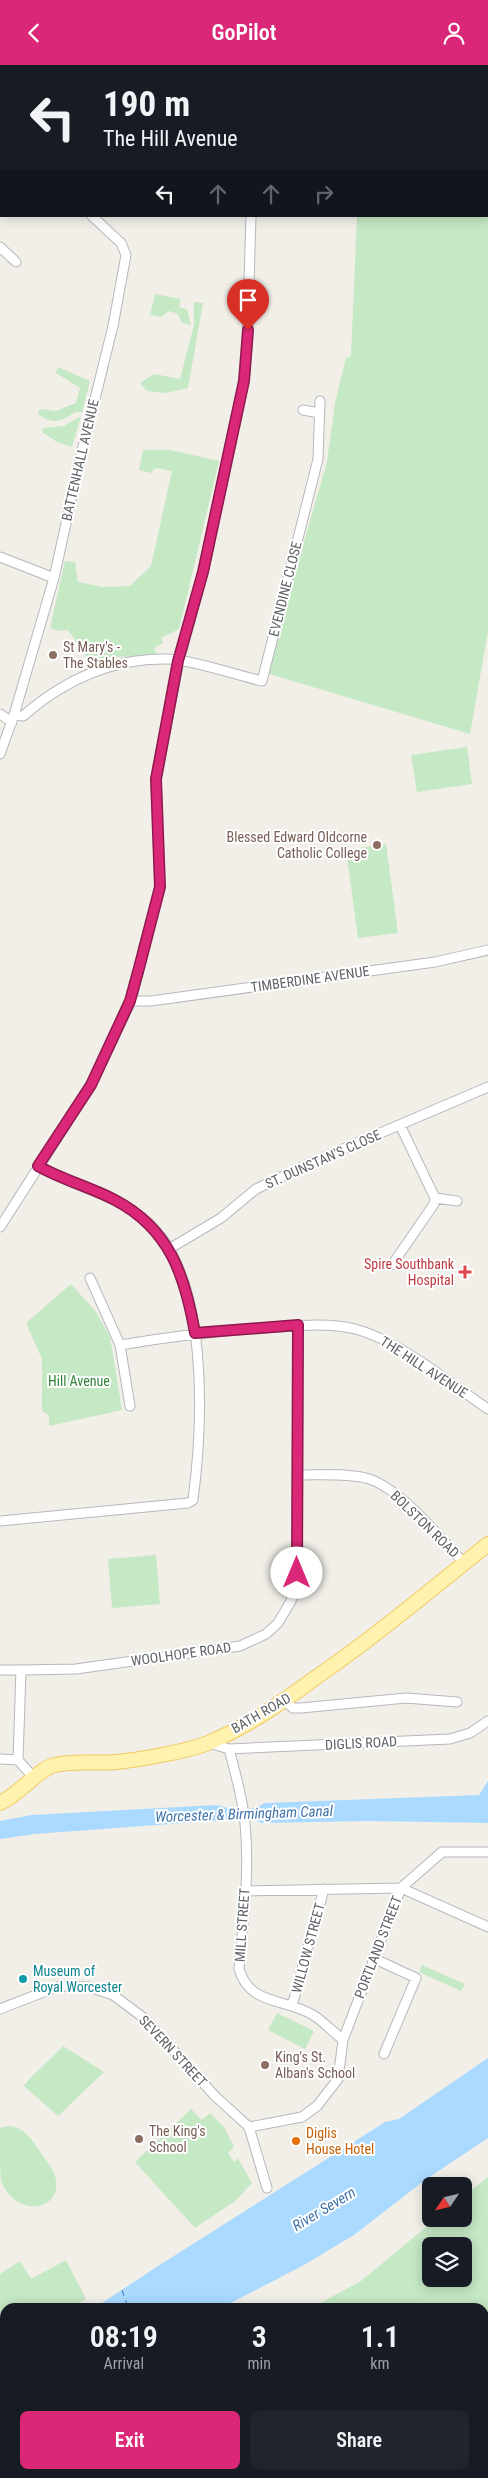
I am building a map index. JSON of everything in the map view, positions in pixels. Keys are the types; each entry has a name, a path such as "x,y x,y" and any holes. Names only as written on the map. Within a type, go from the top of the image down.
{"main road":[{"name":"BATH ROAD","path":"0,1803 21,1791 54,1765 117,1762 208,1743 285,1701 371,1638 488,1544"}],"street":[{"name":"BATTENHALL AVENUE","path":"0,754 13,718 54,578 81,455 113,326 126,255 121,243 93,217"},
{"path":"0,1227 91,1085 130,1001 160,887 156,779 178,661 203,572 244,381 247,349 251,217"},
{"path":"0,247 16,262"},
{"name":"EVENDINE CLOSE","path":"178,661 262,681 318,459 320,401"},
{"path":"302,410 319,413"},
{"path":"0,557 54,578"},
{"path":"0,714 13,718 22,715 45,697 76,678 118,664 168,659 178,661"},
{"name":"TIMBERDINE AVENUE","path":"130,1001 151,1001 435,962 488,950"},
{"name":"ST. DUNSTAN'S CLOSE","path":"169,1249 221,1218 256,1189 308,1164 488,1087"},
{"path":"392,1265 434,1204 435,1198 400,1125"},
{"path":"0,1521 188,1503 193,1500 198,1439 195,1333 182,1276 169,1249 147,1221 116,1201 54,1175 38,1166"},
{"path":"435,1198 457,1201"},
{"path":"90,1278 120,1345 130,1406"},
{"name":"THE HILL AVENUE","path":"120,1345 195,1333 298,1325 354,1329 377,1337 395,1347 488,1409"},
{"name":"WOOLHOPE ROAD","path":"0,1670 76,1669 240,1646 266,1634 278,1623 291,1601 297,1573 298,1325"},
{"name":"BOLSTON ROAD","path":"296,1475 345,1475 368,1479 386,1488 400,1497 464,1563"},
{"path":"21,1670 18,1760 34,1779"},
{"path":"285,1701 293,1708 406,1698 457,1702"},
{"name":"DIGLIS ROAD","path":"229,1749 450,1739 470,1733 488,1721"},
{"path":"208,1743 229,1749"},
{"name":"MILL STREET","path":"229,1749 243,1802 246,1826 246,1891 239,1969 243,1981 259,1996 292,2006 312,2015 343,2040"},
{"path":"0,1759 18,1760"},
{"path":"488,1852 442,1852 401,1888 488,1927"},
{"name":"PORTLAND STREET","path":"246,1891 401,1888 343,2040"},
{"name":"WILLOW STREET","path":"292,2006 324,1889"},
{"path":"373,1958 418,1975 384,2054"},
{"name":"SEVERN STREET","path":"0,2009 59,1985 89,1987 113,1995 144,2018 215,2096 249,2127"},
{"path":"267,2188 249,2127 302,2117 317,2106 338,2079 343,2040"}],"green space":[{"path":"357,217 488,217 488,631 470,734 266,673 327,462 335,403 346,358 351,356"},
{"path":"155,294 181,299 179,307 187,309 191,325 182,323 178,314 169,311 161,317 150,315"},
{"path":"194,302 203,303 188,388 166,393 147,391 140,383 154,374 180,379 194,325"},
{"path":"58,367 90,381 82,412 75,412 61,420 53,421 38,414 39,411 41,409 56,411 76,403 80,388 56,373"},
{"path":"81,416 72,447 57,442 42,432 43,428 64,426"},
{"path":"143,450 170,450 219,461 179,629 161,638 163,643 154,648 157,656 109,657 91,663 68,630 59,631 50,628 65,561 75,562 78,582 103,587 130,586 151,566 172,471 155,468 151,473 139,470"},
{"path":"467,747 472,784 417,792 411,755"},
{"path":"386,844 398,933 358,938 346,850"},
{"name":"Hill Avenue","path":"71,1284 96,1312 110,1337 122,1410 49,1426 49,1415 42,1411 42,1359 26,1323"},
{"path":"156,1555 160,1604 112,1608 108,1559"},
{"path":"422,1965 465,1984 461,1991 419,1972"},
{"path":"277,2013 314,2031 305,2049 268,2030"},
{"path":"63,2046 104,2072 58,2116 24,2086"},
{"path":"191,2109 202,2120 210,2113 224,2127 234,2147 228,2153 234,2162 238,2158 252,2183 235,2201 195,2228 135,2162"},
{"path":"8,2126 18,2128 26,2133 54,2173 56,2187 53,2196 47,2203 38,2206 28,2206 18,2202 9,2194 1,2181 0,2128"},
{"path":"488,2177 488,2303 320,2303 361,2281 426,2227 472,2227 472,2190"},
{"path":"66,2260 86,2299 80,2303 0,2303 0,2274 20,2261 31,2279"}],"water":[{"name":"Worcester & Birmingham Canal","path":"488,1781 488,1823 368,1821 261,1823 256,1820 239,1819 34,1834 0,1839 0,1821 32,1815 216,1805 241,1810 265,1803 479,1795"},
{"name":"River Severn","path":"488,2058 488,2138 430,2177 422,2177 422,2182 354,2235 304,2265 231,2303 102,2303 155,2268 385,2122 399,2119"}],"ferry route":[{"path":"122,2290 127,2303"}],"place":[{"name":"St Mary's - The Stables","path":"53,655"},
{"name":"Blessed Edward Oldcorne Catholic College","path":"377,845"},
{"name":"Spire Southbank Hospital","path":"465,1272"},
{"name":"Museum of Royal Worcester","path":"23,1979"},
{"name":"King's St. Alban's School","path":"265,2065"},
{"name":"The King's School","path":"139,2139"},
{"name":"Diglis House Hotel","path":"296,2141"}],"route":[{"path":"248,330 244,381 203,572 178,661 156,779 160,887 130,1001 91,1085 38,1166 54,1175 116,1201 147,1221 169,1249 182,1276 189,1299 195,1333 298,1325 297,1573"}]}
